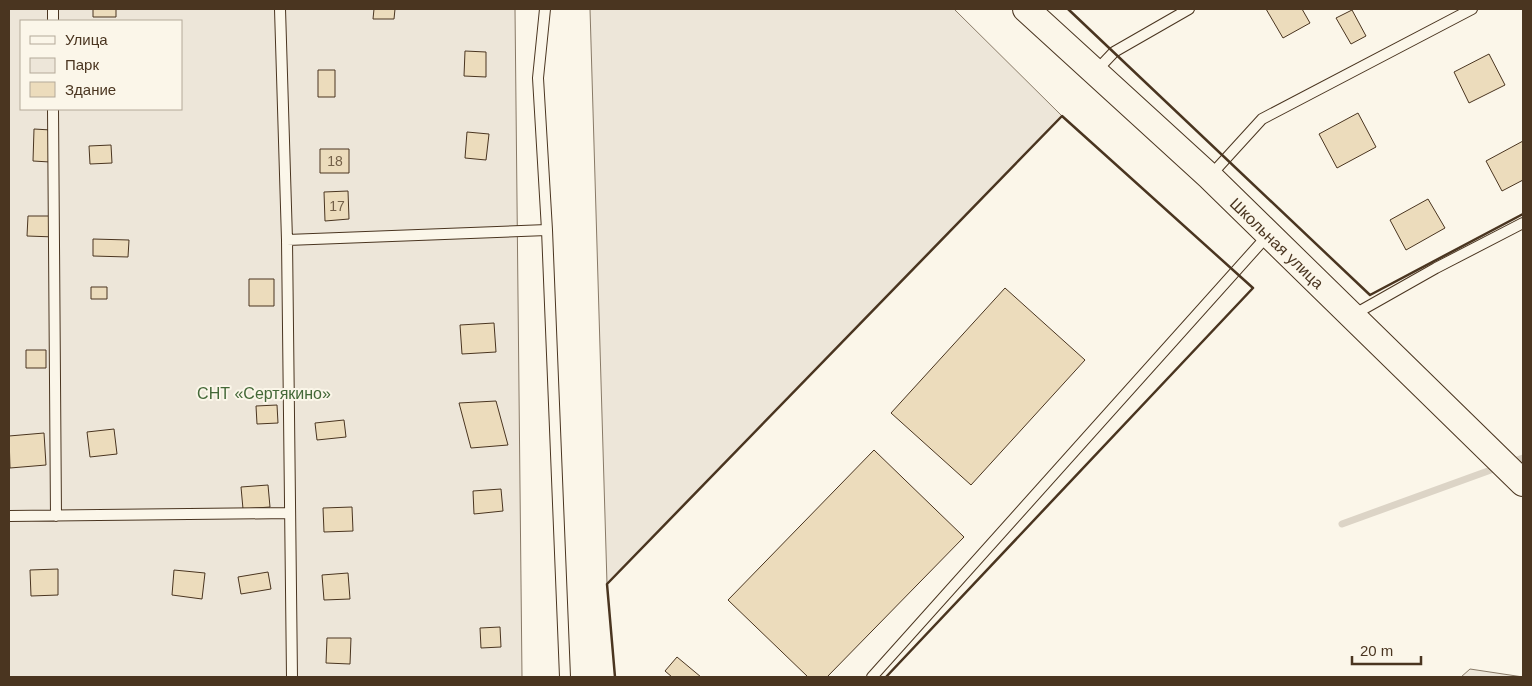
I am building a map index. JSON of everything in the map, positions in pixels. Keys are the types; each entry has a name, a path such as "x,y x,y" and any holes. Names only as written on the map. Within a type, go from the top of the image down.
{"street":[{"name":"Школьная улица","path":"1026,9 1210,177 1523,483"}],"lane":[{"path":"280,9 287,240 292,677"},
{"path":"545,9 538,78 547,230 565,677"},
{"path":"1096,71 1114,52 1189,9"},
{"path":"1210,177 1262,119 1472,9"},
{"path":"53,110 56,516"},
{"path":"1352,316 1436,268 1523,223"},
{"path":"287,240 547,230"},
{"path":"872,677 1268,235"},
{"path":"9,516 289,513"}],"green space":[{"name":"СНТ «Сертякино»","path":"9,9 515,9 522,677 9,677"},
{"path":"590,9 954,9 1062,116 607,584"},
{"path":"1470,669 1523,677 1461,677"}],"building":[{"path":"93,9 116,9 116,17 93,17"},
{"path":"374,9 395,9 394,19 373,19"},
{"path":"1266,9 1302,9 1310,23 1283,38"},
{"path":"1352,10 1366,36 1351,44 1336,18"},
{"path":"465,51 486,52 486,77 464,76"},
{"path":"1489,54 1505,85 1469,103 1454,72"},
{"path":"318,70 335,70 335,97 318,97"},
{"path":"1358,113 1376,147 1337,168 1319,134"},
{"path":"34,129 51,130 50,162 33,161"},
{"path":"467,132 489,134 486,160 465,158"},
{"path":"1523,141 1523,180 1502,191 1486,161"},
{"path":"111,145 112,163 90,164 89,146"},
{"path":"320,149 349,149 349,173 320,173"},
{"path":"348,191 349,219 325,221 324,192"},
{"path":"1428,199 1445,228 1406,250 1390,220"},
{"path":"28,216 55,216 55,237 27,236"},
{"path":"93,239 129,240 128,257 93,256"},
{"path":"249,279 274,279 274,306 249,306"},
{"path":"91,287 107,287 107,299 91,299"},
{"path":"1005,288 1085,360 971,485 891,413"},
{"path":"494,323 496,352 462,354 460,325"},
{"path":"26,350 46,350 46,368 26,368"},
{"path":"496,401 508,445 471,448 459,403"},
{"path":"277,405 278,423 257,424 256,406"},
{"path":"344,420 346,437 317,440 315,423"},
{"path":"114,429 117,454 90,457 87,432"},
{"path":"44,433 46,465 10,468 9,436"},
{"path":"874,450 964,537 827,677 808,677 728,600"},
{"path":"268,485 270,507 243,509 241,487"},
{"path":"501,489 503,511 474,514 473,491"},
{"path":"352,507 353,531 324,532 323,508"},
{"path":"58,569 58,595 31,596 30,570"},
{"path":"174,570 205,573 202,599 172,595"},
{"path":"268,572 271,589 241,594 238,577"},
{"path":"348,573 350,599 324,600 322,575"},
{"path":"500,627 501,647 481,648 480,628"},
{"path":"327,638 351,638 350,664 326,663"},
{"path":"677,657 701,677 672,677 665,671"}],"waterway":[{"path":"1511,462 1523,458"},
{"path":"1342,524 1499,467"}],"wall":[{"path":"1068,9 1370,295 1523,214"},
{"path":"615,677 607,584 1062,116 1253,288 886,677"}]}
